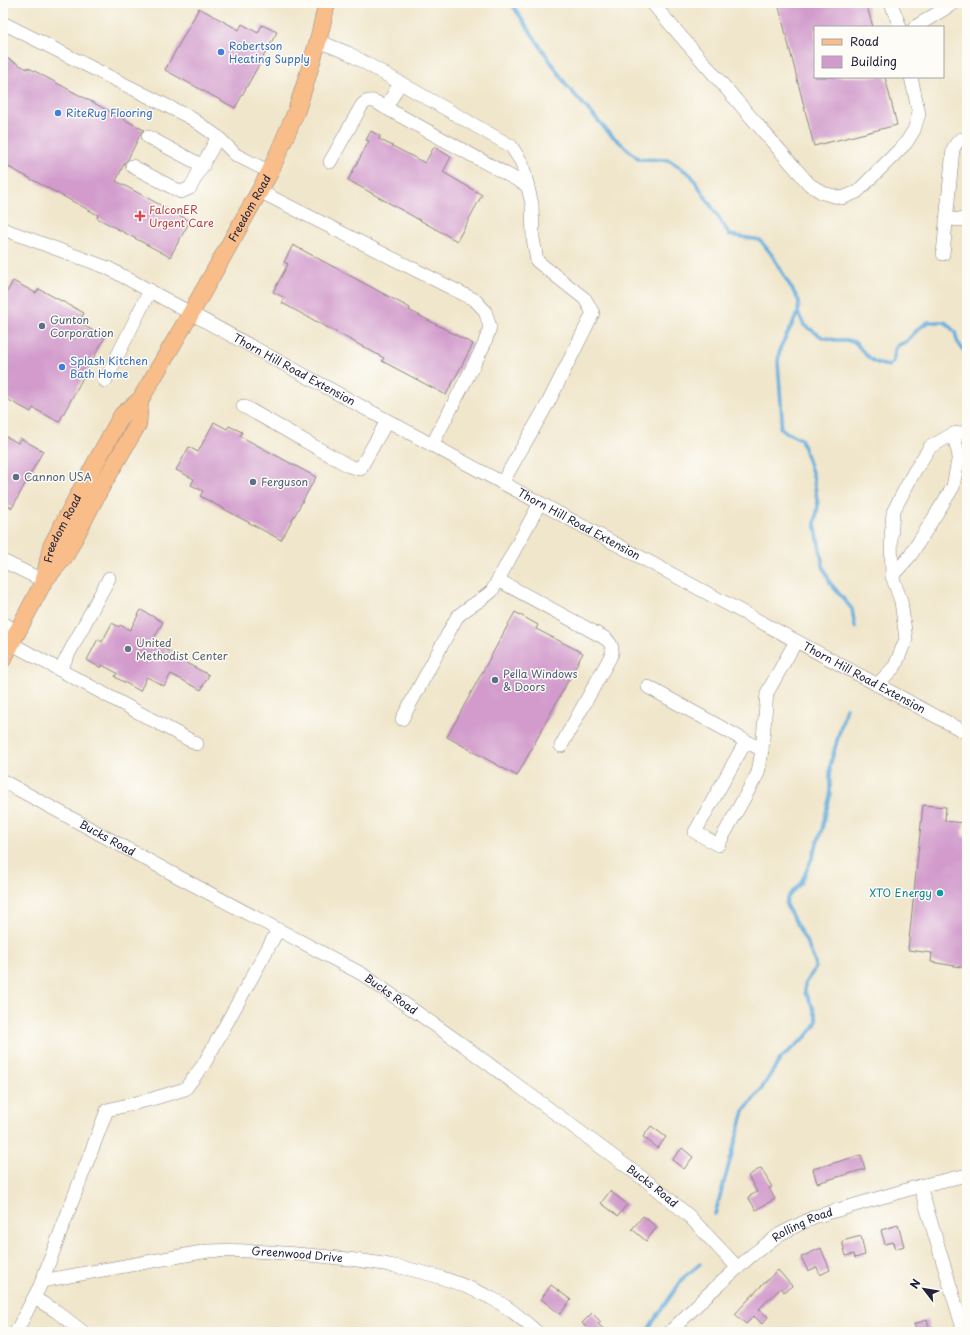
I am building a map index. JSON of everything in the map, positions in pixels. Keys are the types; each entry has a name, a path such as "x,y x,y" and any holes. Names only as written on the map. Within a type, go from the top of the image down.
{"main road":[{"name":"Freedom Road","path":"3,659 44,582 51,547 122,415 140,400 191,313 270,172 296,112 318,41 326,3"}],"street":[{"path":"652,3 809,184 824,193 842,198 857,192 906,143 914,130 919,114 911,78"},
{"path":"891,3 900,26"},
{"path":"917,26 954,3"},
{"path":"3,23 191,118 218,137 236,155 270,172"},
{"path":"318,41 348,53 511,146 522,163 528,186 532,204 533,238 537,261 585,299 593,313 548,403 502,483"},
{"path":"386,108 400,82"},
{"path":"330,162 362,104 366,100 371,100 528,186"},
{"path":"148,137 203,166"},
{"path":"132,166 181,192 190,188 218,137"},
{"path":"943,254 953,149 957,142 967,139"},
{"path":"259,192 475,300 485,311 490,327 484,345 432,445"},
{"path":"946,219 967,220"},
{"name":"Thorn Hill Road Extension","path":"3,229 108,268 387,421 967,733"},
{"path":"105,381 150,290"},
{"path":"242,406 324,451 348,466 360,469 387,421"},
{"path":"877,685 895,666 906,639 901,601 892,576 891,538 893,512 914,472 930,447 953,434 967,432"},
{"path":"892,576 910,556 952,487 959,455 953,434"},
{"path":"402,719 457,617 463,611 492,591 540,503"},
{"path":"3,561 44,582"},
{"path":"60,670 109,578"},
{"path":"498,580 603,637 608,640 613,649 612,654 561,746"},
{"path":"3,623 15,638 60,670 198,744"},
{"path":"746,741 696,832 718,845 758,773 762,750 767,693 796,641"},
{"path":"648,687 762,750"},
{"name":"Bucks Road","path":"3,781 362,974 465,1046 670,1200 689,1216 738,1268"},
{"path":"16,1332 42,1281 107,1110 185,1089 204,1064 278,930"},
{"name":"Rolling Road","path":"670,1332 705,1297 766,1243 797,1225 814,1217 920,1186 967,1175"},
{"path":"920,1186 964,1332"},
{"name":"Greenwood Drive","path":"42,1281 208,1251 261,1251 335,1257 422,1272 457,1284 492,1298 538,1332"},
{"path":"34,1298 56,1311 82,1332"}],"building":[{"path":"778,3 866,3 873,26 814,26 814,78 885,78 897,125 814,146"},
{"name":"Robertson Heating Supply","path":"199,8 239,30 242,24 258,33 262,25 277,32 235,108 165,70"},
{"path":"3,56 27,69 27,67 144,130 125,162 116,181 190,221 170,257 97,218 98,215 3,164"},
{"path":"371,131 380,136 379,139 425,163 434,147 451,157 443,172 482,195 457,241 348,180 369,141 366,140"},
{"path":"293,245 473,344 446,395 382,361 384,358 282,303 285,298 273,292 288,264 284,262"},
{"path":"13,281 36,293 39,289 84,313 79,323 105,337 59,422 33,408 31,412 3,397 3,299"},
{"name":"Ferguson","path":"214,422 227,429 229,426 242,432 240,436 316,477 281,540 200,496 203,491 191,485 194,479 176,470 189,447 198,452"},
{"name":"Cannon USA","path":"3,435 18,443 20,438 43,451 12,508 3,503"},
{"name":"United Methodist Center","path":"141,610 163,622 152,642 176,655 175,657 209,675 201,690 171,674 164,686 147,677 140,691 115,677 117,673 102,665 101,668 87,660 98,639 102,642 112,623 130,630"},
{"path":"515,612 538,625 536,629 583,653 517,776 447,737"},
{"name":"XTO Energy","path":"923,805 946,807 945,821 964,823 962,836 967,837 967,968 931,962 932,953 908,950"},
{"path":"651,1126 666,1137 658,1148 643,1137"},
{"path":"682,1148 693,1157 684,1169 672,1160"},
{"path":"861,1155 865,1169 817,1183 813,1169"},
{"path":"761,1168 772,1187 769,1188 775,1199 756,1210 748,1197 757,1192 748,1176"},
{"path":"610,1191 627,1204 618,1216 601,1203"},
{"path":"643,1216 657,1227 646,1241 632,1229"},
{"path":"898,1225 904,1246 895,1249 893,1242 885,1244 881,1230"},
{"path":"861,1236 865,1255 855,1258 854,1254 846,1256 842,1241"},
{"path":"821,1248 830,1270 820,1275 817,1267 808,1271 801,1257"},
{"path":"778,1270 792,1286 784,1292 781,1288 759,1309 768,1317 762,1324 754,1316 746,1324 735,1314"},
{"path":"551,1285 571,1300 560,1314 541,1299"},
{"path":"592,1313 601,1322 598,1324 607,1332 591,1332 582,1323"},
{"path":"927,1320 931,1332 917,1332 914,1324"}],"waterway":[{"path":"511,3 567,86 609,133 639,159 669,160 691,175 730,235 760,240 772,255 799,301 798,313 804,325 822,337 835,340 847,340 856,343 870,359 889,366 894,360 895,350 898,345 906,342 918,329 928,322 945,322 955,332 957,341 963,350 967,351"},
{"path":"798,313 780,348 778,362 782,417 780,427 786,432 801,439 813,475 818,505 815,523 823,566 830,583 852,609 855,627"},
{"path":"715,1214 744,1111 760,1091 781,1058 807,1036 817,1020 813,1007 805,993 805,983 815,969 815,962 806,941 786,905 787,899 791,893 801,883 813,856 822,829 830,796 830,766 846,708"},
{"path":"646,1332 684,1277 700,1264"}],"place":[{"name":"Robertson Heating Supply","path":"221,52"},
{"name":"RiteRug Flooring","path":"58,113"},
{"name":"FalconER Urgent Care","path":"140,216"},
{"name":"Gunton Corporation","path":"42,326"},
{"name":"Splash Kitchen Bath Home","path":"62,367"},
{"name":"Cannon USA","path":"16,477"},
{"name":"Ferguson","path":"253,482"},
{"name":"United Methodist Center","path":"128,649"},
{"name":"Pella Windows & Doors","path":"495,680"},
{"name":"XTO Energy","path":"940,893"}]}
